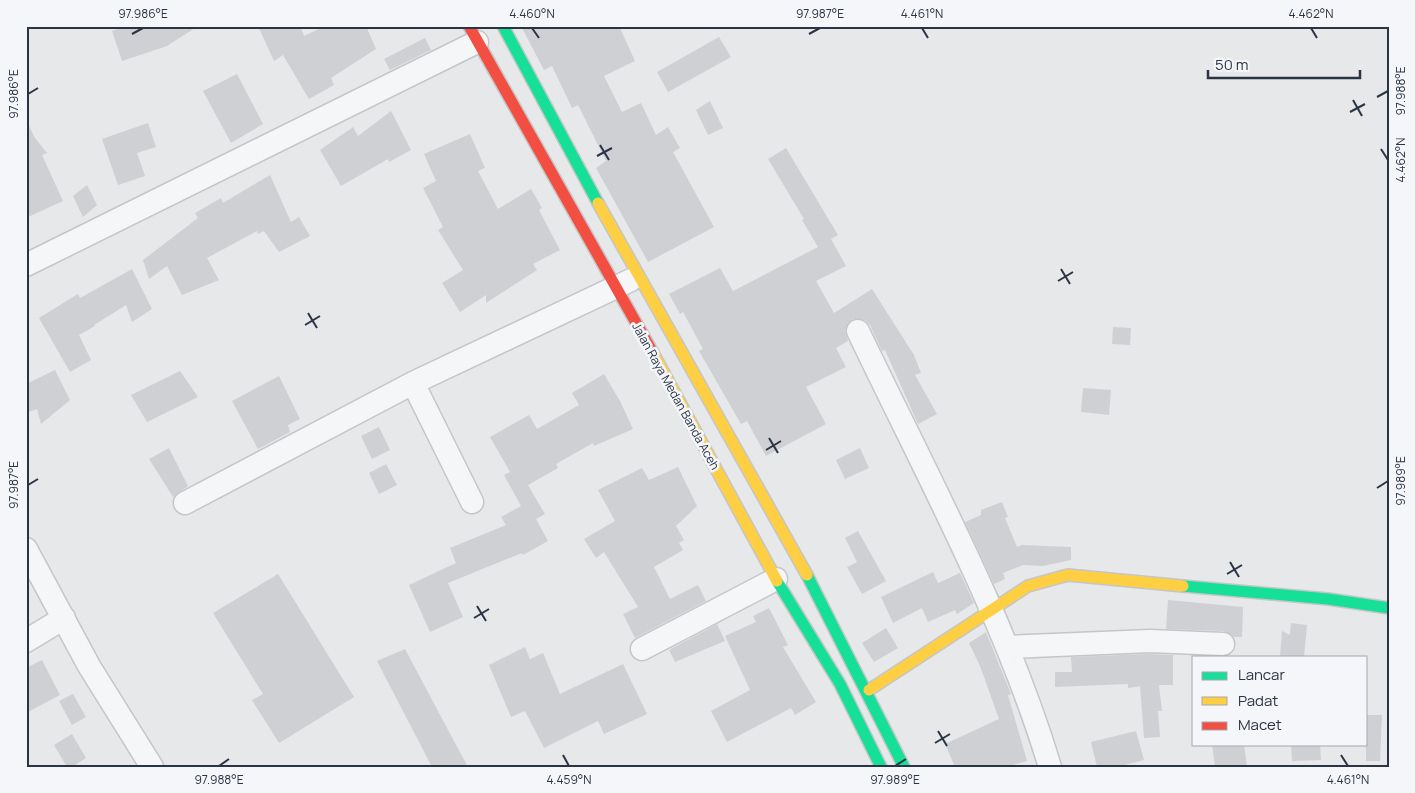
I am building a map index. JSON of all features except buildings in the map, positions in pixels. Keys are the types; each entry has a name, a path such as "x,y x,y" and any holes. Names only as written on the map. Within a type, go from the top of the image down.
{"main road":[{"path":"503,26 869,690 904,767"},
{"name":"Jalan Raya Medan Banda Aceh","path":"473,34 617,288 776,579 840,684 881,767"},
{"path":"869,690 1028,586 1068,575 1328,599 1389,608"}],"street":[{"path":"26,265 473,34"},
{"path":"185,503 413,384 617,288 639,275"},
{"path":"858,331 991,610 1033,711 1050,767"},
{"path":"413,384 472,502"},
{"path":"26,549 32,574 64,618 89,666 152,767"},
{"path":"642,649 776,579"},
{"path":"26,641 64,618"},
{"path":"1007,647 1150,641 1223,644"}],"traffic: fast":[{"path":"503,26 598,203"},
{"path":"807,575 904,767"},
{"path":"777,581 840,684 881,767"},
{"path":"1183,586 1328,599 1389,608"}],"traffic: slow":[{"path":"598,203 807,575"},
{"path":"653,353 777,581"},
{"path":"869,690 1028,586 1068,575 1183,586"}],"traffic: jam":[{"path":"469,26 653,353"}]}
